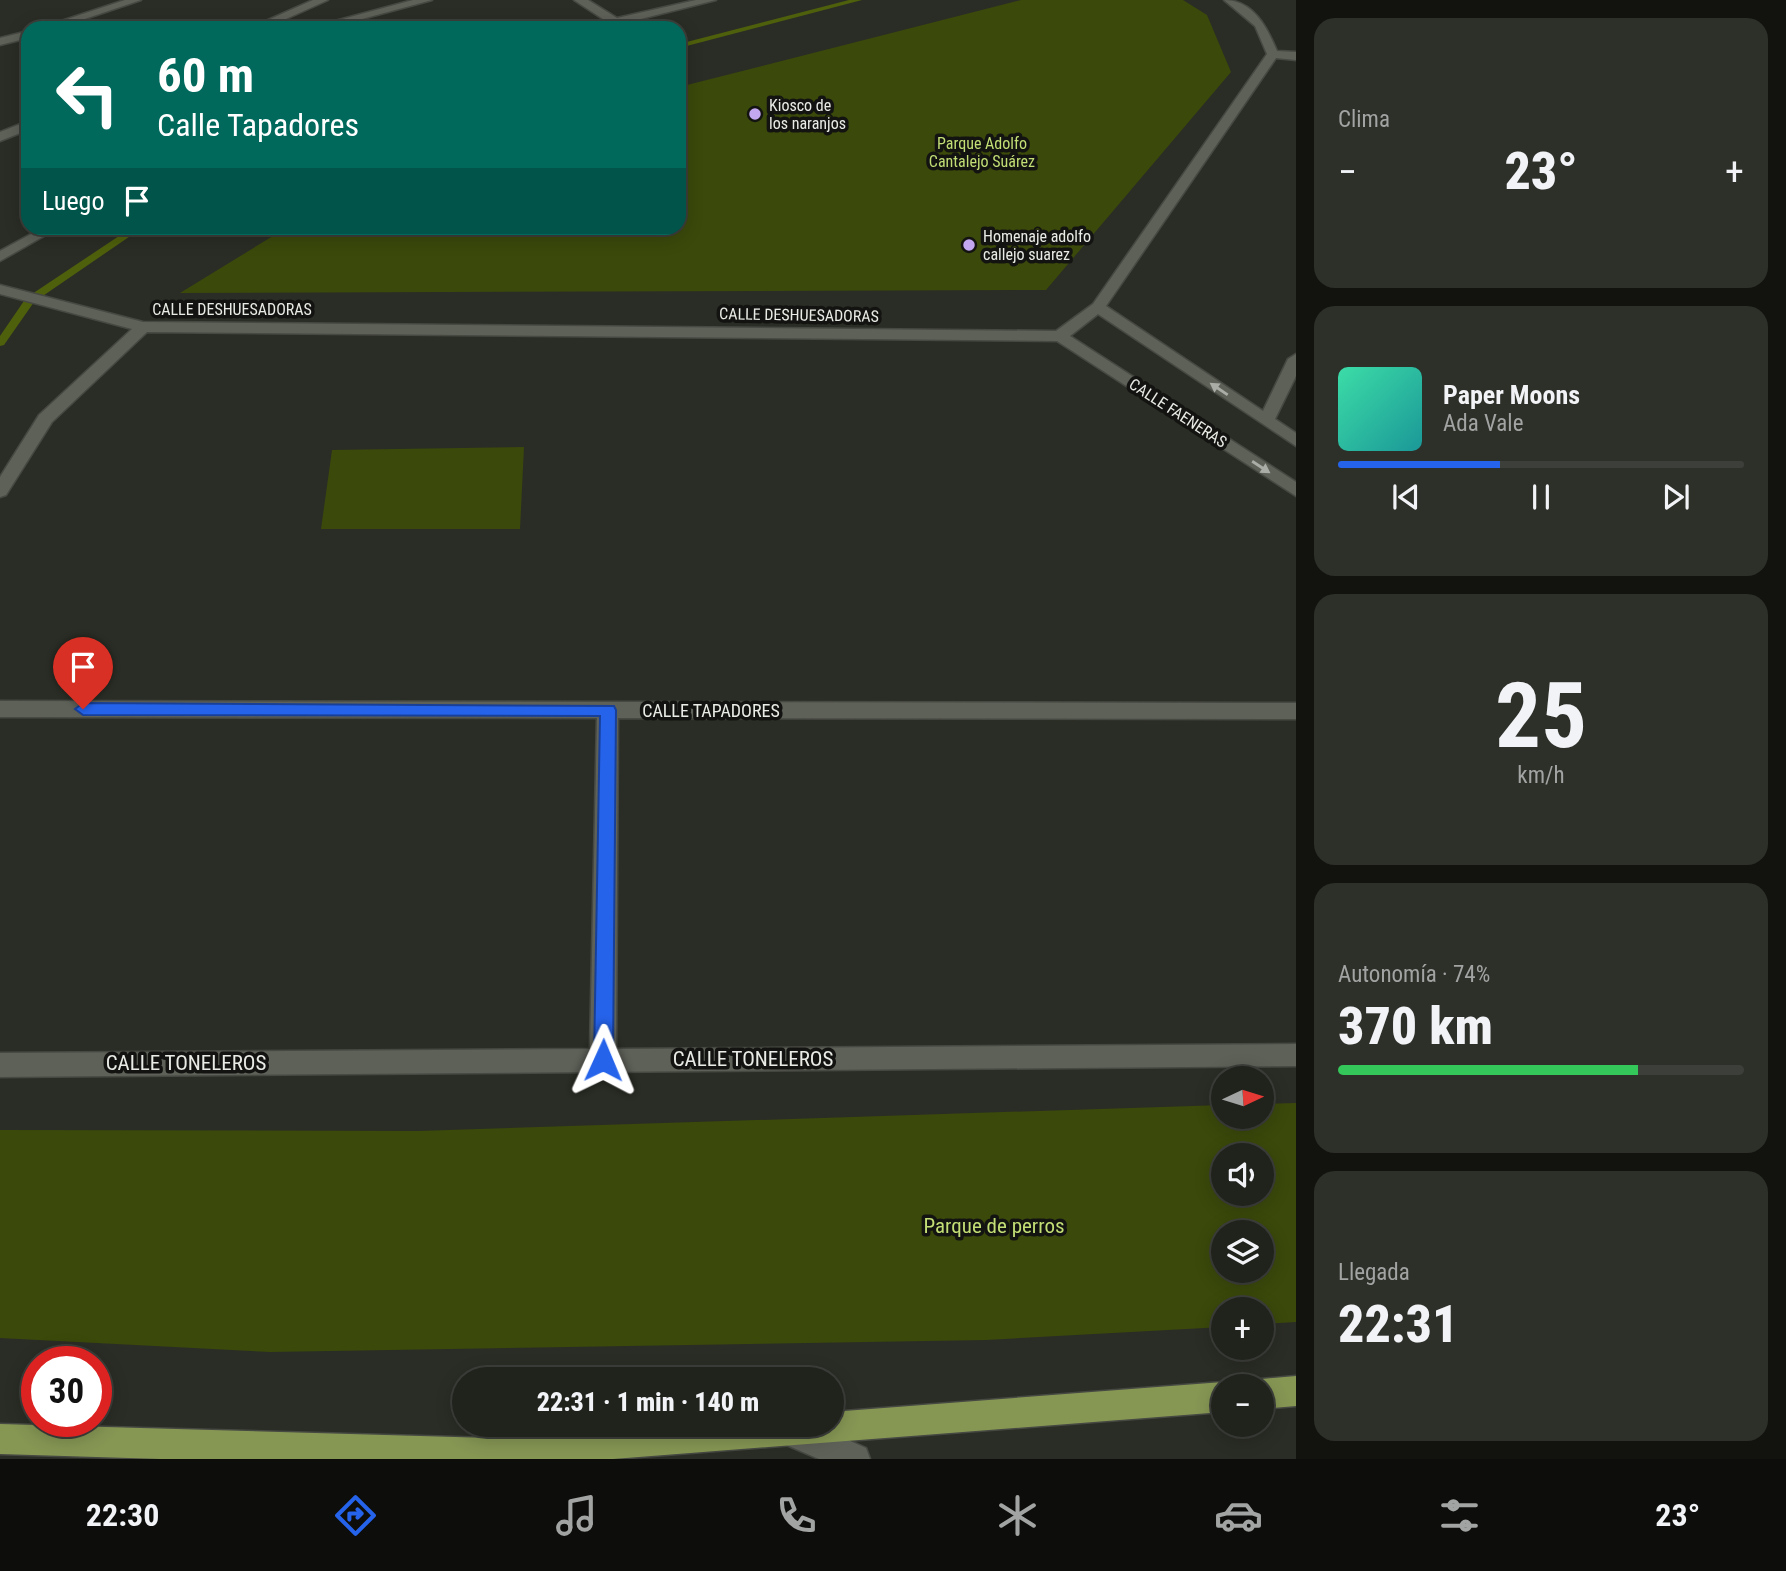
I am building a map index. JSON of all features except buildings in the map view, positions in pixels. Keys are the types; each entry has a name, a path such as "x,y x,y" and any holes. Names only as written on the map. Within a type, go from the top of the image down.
{"main road":[{"path":"1274,1393 1296,1391"},
{"path":"844,1426 1211,1398"},
{"path":"0,1440 490,1453 699,1437"}],"street":[{"path":"68,21 136,0"},
{"path":"272,21 322,0"},
{"path":"343,21 426,0"},
{"path":"579,0 613,21"},
{"path":"619,21 710,0"},
{"path":"1228,0 1260,24 1273,54"},
{"path":"0,42 21,36"},
{"path":"1273,54 1296,56"},
{"path":"1060,336 1098,307 1273,54"},
{"path":"0,137 21,128"},
{"path":"0,257 39,235"},
{"name":"CALLE DESHUESADORAS","path":"0,289 144,327 295,326 1060,336"},
{"path":"1098,307 1296,441"},
{"path":"0,491 45,419 144,327"},
{"name":"CALLE FAENERAS","path":"1060,336 1296,490"},
{"path":"1266,421 1296,359"},
{"name":"CALLE TAPADORES","path":"0,709 1296,711"},
{"path":"603,1060 608,710"},
{"name":"CALLE TONELEROS","path":"0,1065 1296,1055"},
{"path":"806,1437 855,1459"}],"green space":[{"name":"Parque Adolfo Cantalejo Suárez","path":"1021,0 1183,0 1207,15 1231,72 1046,290 180,293 275,235 686,235 686,85"},
{"path":"524,447 520,529 321,529 332,450"},
{"name":"Parque de perros","path":"1296,1103 1296,1322 1274,1323 1274,1297 1211,1297 1211,1328 986,1340 270,1352 0,1338 0,1130 418,1131 1211,1105 1211,1129 1274,1129 1274,1104"}],"waterway":[{"path":"686,44 858,0"},
{"path":"0,343 30,300 127,235"}],"place":[{"name":"Kiosco de los naranjos","path":"755,114"},
{"name":"Homenaje adolfo callejo suarez","path":"969,245"}],"route":[{"path":"83,709 608,710 603,1060"}]}
